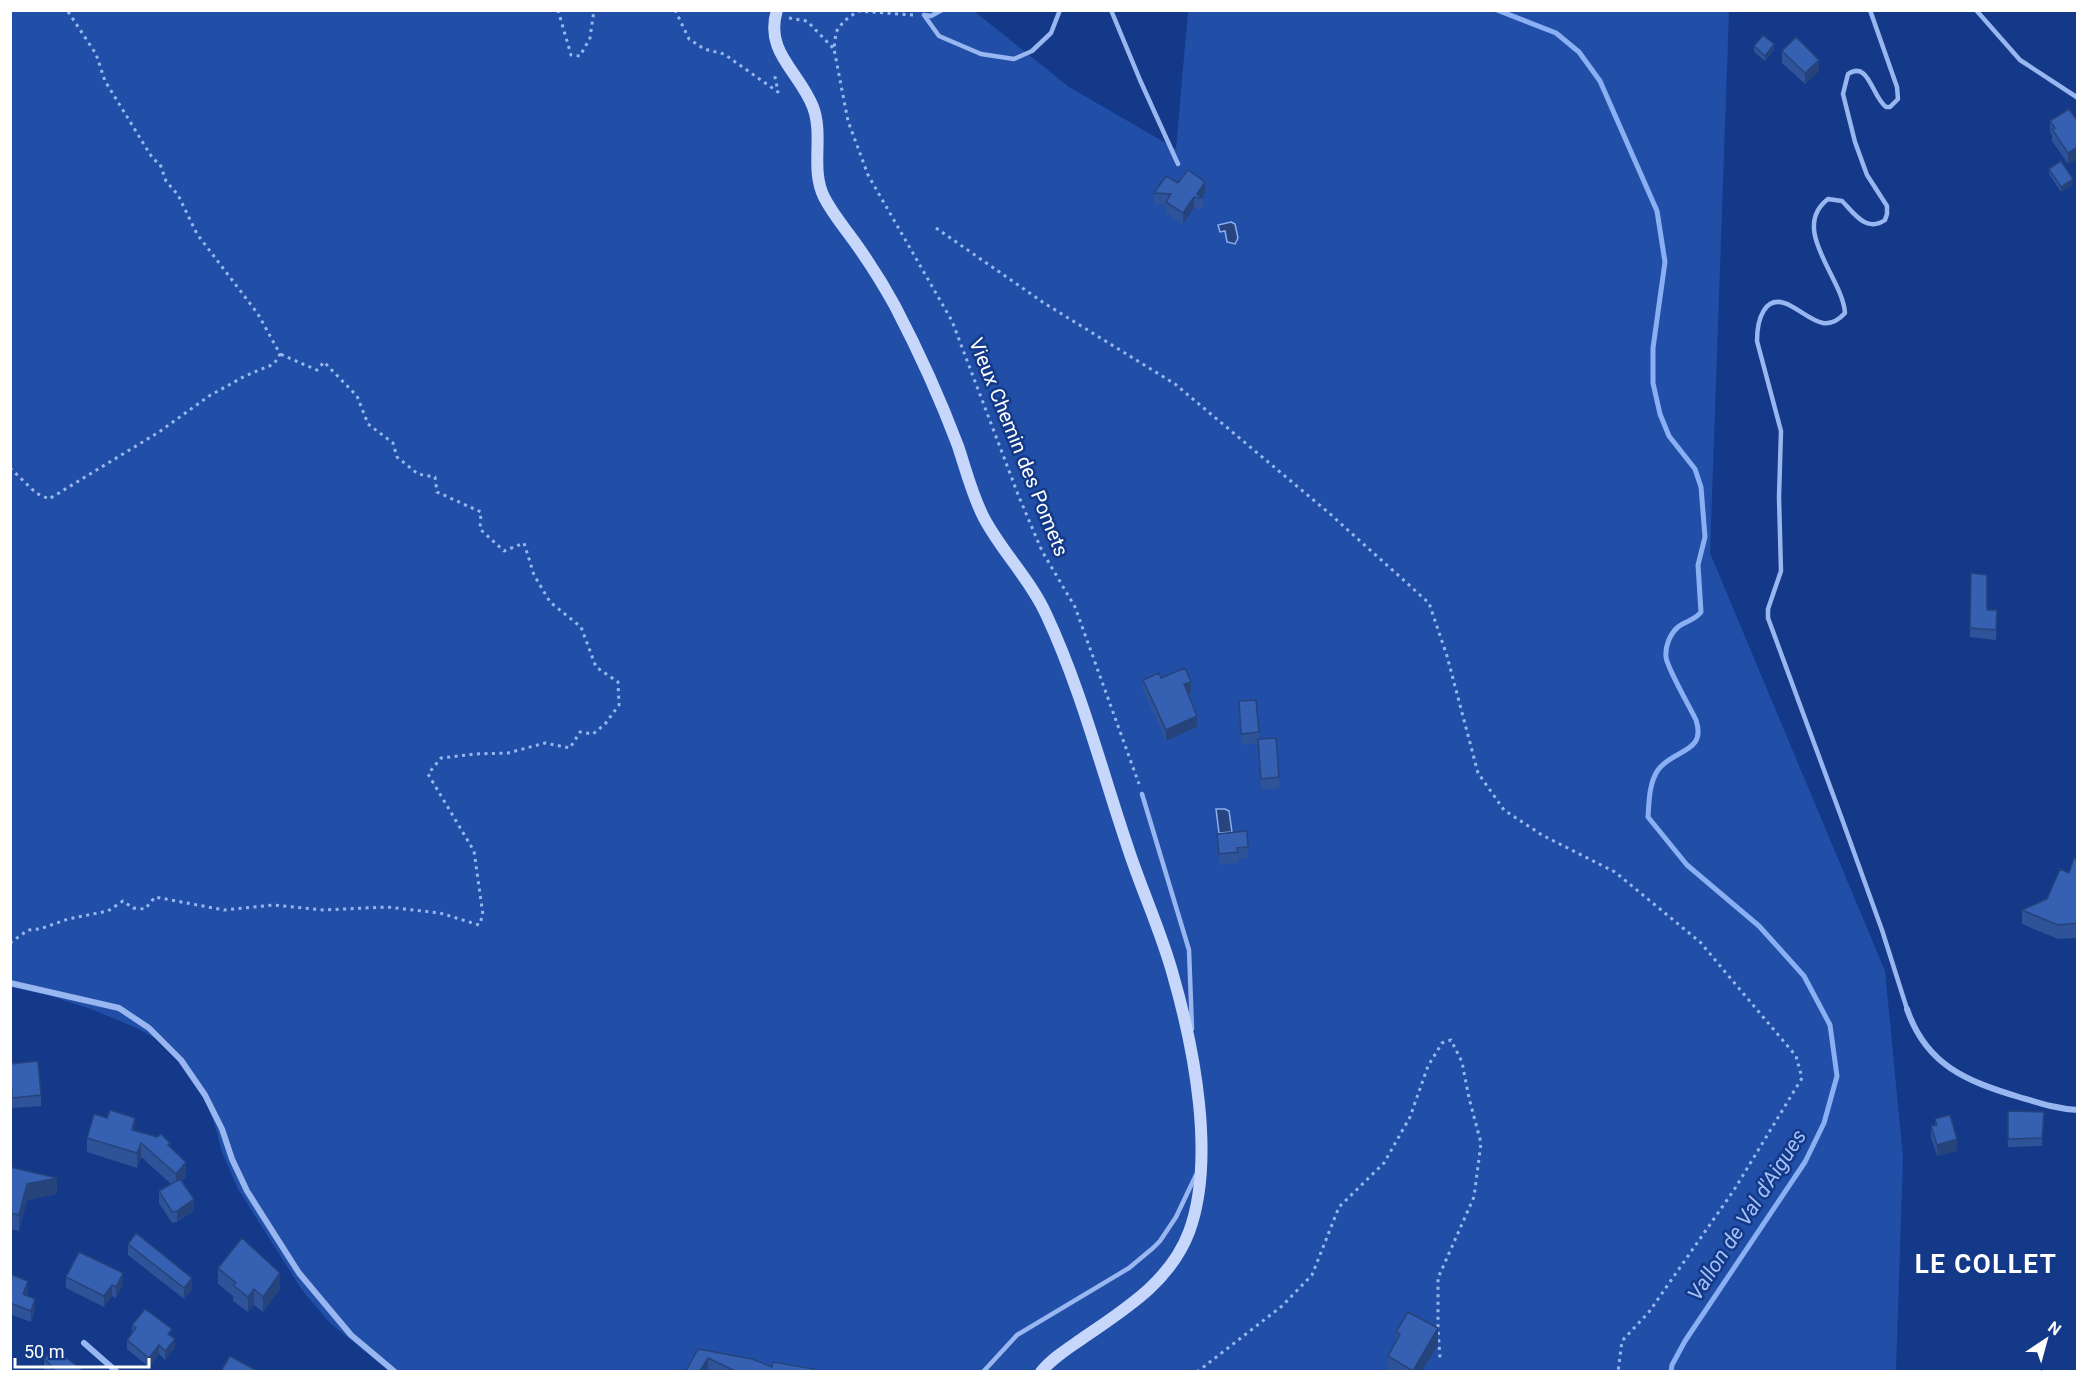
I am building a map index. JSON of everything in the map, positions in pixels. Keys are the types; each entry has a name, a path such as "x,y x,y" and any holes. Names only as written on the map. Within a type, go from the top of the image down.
{"street":[{"path":"776,13 773,30 776,45 812,106 817,131 818,176 824,197 880,280 894,305 930,375 984,518 1037,597 1066,661 1082,702 1128,848 1173,973 1193,1064 1199,1111 1200,1166 1197,1201 1178,1255 1164,1274 1133,1304 1041,1371"},
{"path":"10,983 119,1008 148,1029 181,1060 205,1095 222,1129 232,1159 247,1191 299,1273 351,1335 395,1371"},
{"path":"1907,1009 1925,1046 1951,1070 1975,1082 2054,1108 2078,1110"},
{"path":"84,1344 117,1371"}],"lane":[{"path":"924,15 931,16 942,10"},
{"path":"924,15 939,36 981,54 1014,59 1032,51 1052,33 1059,10"},
{"path":"1111,10 1178,164"},
{"path":"1870,10 1897,87 1898,99 1890,107 1882,104 1877,99 1868,78 1860,71 1852,71 1848,74 1843,94 1861,160 1887,206 1885,220 1873,225 1864,223 1842,201 1828,200 1819,206 1814,216 1817,241 1845,303 1845,313 1833,323 1824,323 1813,320 1781,302 1771,303 1764,309 1760,318 1757,341 1781,431 1779,497 1781,571 1768,609 1768,618 1858,863 1907,1009"},
{"path":"1976,10 2020,60 2078,98"},
{"path":"1142,794 1189,950 1193,1064"},
{"path":"983,1371 1017,1335 1129,1268 1160,1241 1176,1217 1200,1166"}],"path":[{"path":"10,943 28,930 108,911 123,901 133,908 145,909 155,897 224,910 274,905 323,910 387,908 440,913 480,925 483,915 474,851 428,774 441,758 508,753 545,743 570,748 580,732 593,734 605,724 619,705 618,682 596,667 581,627 550,602 534,575 524,543 504,551 480,529 481,512 437,492 435,477 418,474 397,457 393,443 368,424 357,396 324,362 317,370 280,354 258,314 197,234 178,195 166,182 160,164 153,159 105,81 96,54 67,10"},
{"path":"558,10 571,55 580,56 590,38 594,10"},
{"path":"675,10 689,39 704,49 724,54 778,92 772,59 776,45"},
{"name":"Vieux Chemin des Pomets","path":"924,15 858,11 844,21 836,32 834,50 848,121 868,175 952,321 1042,551 1075,606 1142,794"},
{"path":"776,13 807,21 834,50"},
{"path":"936,228 1044,303 1175,384 1329,513 1429,603 1448,656 1478,773 1504,810 1542,835 1615,872 1700,942 1796,1056 1802,1078 1734,1190 1649,1312 1622,1341 1618,1371"},
{"path":"10,468 36,493 49,499 159,432 208,396 245,376 274,364 280,354"},
{"path":"1197,1371 1282,1306 1312,1275 1339,1207 1384,1163 1410,1117 1428,1066 1442,1043 1451,1041 1462,1062 1481,1143 1474,1197 1438,1278 1440,1358"}],"shaded area":[{"path":"11,11 974,11 1069,87 1176,149 1188,11 1729,11 1710,553 1885,971 1903,1157 1896,1371 389,1371 330,1323 302,1290 238,1189 222,1152 203,1094 184,1067 158,1040 137,1028 91,1009 47,995 11,987"},
{"path":"1231,222 1235,224 1238,238 1235,244 1227,242 1225,231 1220,232 1218,225"},
{"path":"1216,809 1229,811 1232,832 1219,833"}],"building":[{"path":"1763,35 1774,44 1765,56 1754,46"},
{"path":"1796,37 1819,60 1805,73 1782,51"},
{"path":"2069,109 2078,122 2078,147 2068,153 2052,129 2055,128 2050,121"},
{"path":"2061,161 2073,179 2061,187 2049,169"},
{"path":"1188,170 1205,182 1197,194 1203,198 1194,197 1183,213 1166,202 1171,194 1154,193 1166,176 1178,183"},
{"path":"1971,573 1987,575 1987,610 1997,610 1996,630 1970,628"},
{"path":"1185,668 1191,682 1184,684 1197,716 1166,730 1143,680 1159,673 1161,678"},
{"path":"1256,700 1259,732 1241,734 1239,701"},
{"path":"1276,738 1279,777 1261,779 1258,739"},
{"path":"1247,831 1248,847 1237,848 1238,852 1219,854 1217,834"},
{"path":"2074,858 2078,860 2078,923 2058,925 2022,910 2047,899 2060,869 2069,873"},
{"path":"38,1061 41,1095 12,1098 10,1064"},
{"path":"110,1110 135,1118 132,1130 157,1137 161,1134 170,1143 168,1145 186,1162 176,1174 141,1143 137,1153 87,1138 94,1114 107,1118"},
{"path":"2008,1111 2044,1112 2042,1138 2008,1139"},
{"path":"1950,1115 1957,1139 1937,1145 1931,1126 1937,1125 1935,1119"},
{"path":"10,1167 57,1178 27,1184 19,1215 10,1213"},
{"path":"180,1179 194,1199 172,1212 159,1191"},
{"path":"136,1233 192,1278 184,1288 128,1244"},
{"path":"242,1238 280,1273 263,1297 254,1289 248,1297 218,1268"},
{"path":"79,1252 123,1273 116,1287 112,1285 104,1296 66,1277"},
{"path":"10,1274 28,1281 23,1294 35,1299 31,1311 10,1303"},
{"path":"145,1309 172,1329 168,1334 175,1339 165,1351 159,1345 149,1358 127,1340 136,1328 132,1325"},
{"path":"1408,1312 1438,1328 1413,1371 1388,1356 1400,1334 1396,1332"},
{"path":"53,1348 84,1371 56,1371 50,1367 51,1365 44,1359"},
{"path":"698,1349 752,1359 772,1367 773,1362 814,1369 813,1371 735,1371 708,1358 700,1371 686,1371"},
{"path":"230,1356 257,1371 221,1371"}],"waterway":[{"name":"Vallon de Val d'Aigues","path":"1497,10 1556,33 1579,52 1600,81 1657,211 1665,262 1653,348 1653,383 1660,414 1669,436 1695,469 1701,487 1705,537 1698,565 1701,612 1675,630 1666,649 1670,670 1696,720 1697,739 1687,750 1664,763 1658,770 1651,787 1648,817 1687,865 1759,926 1804,976 1830,1025 1837,1076 1824,1123 1805,1162 1685,1341 1672,1365 1671,1372"}],"district":[{"name":"LE COLLET","path":"1986,1264"}]}
